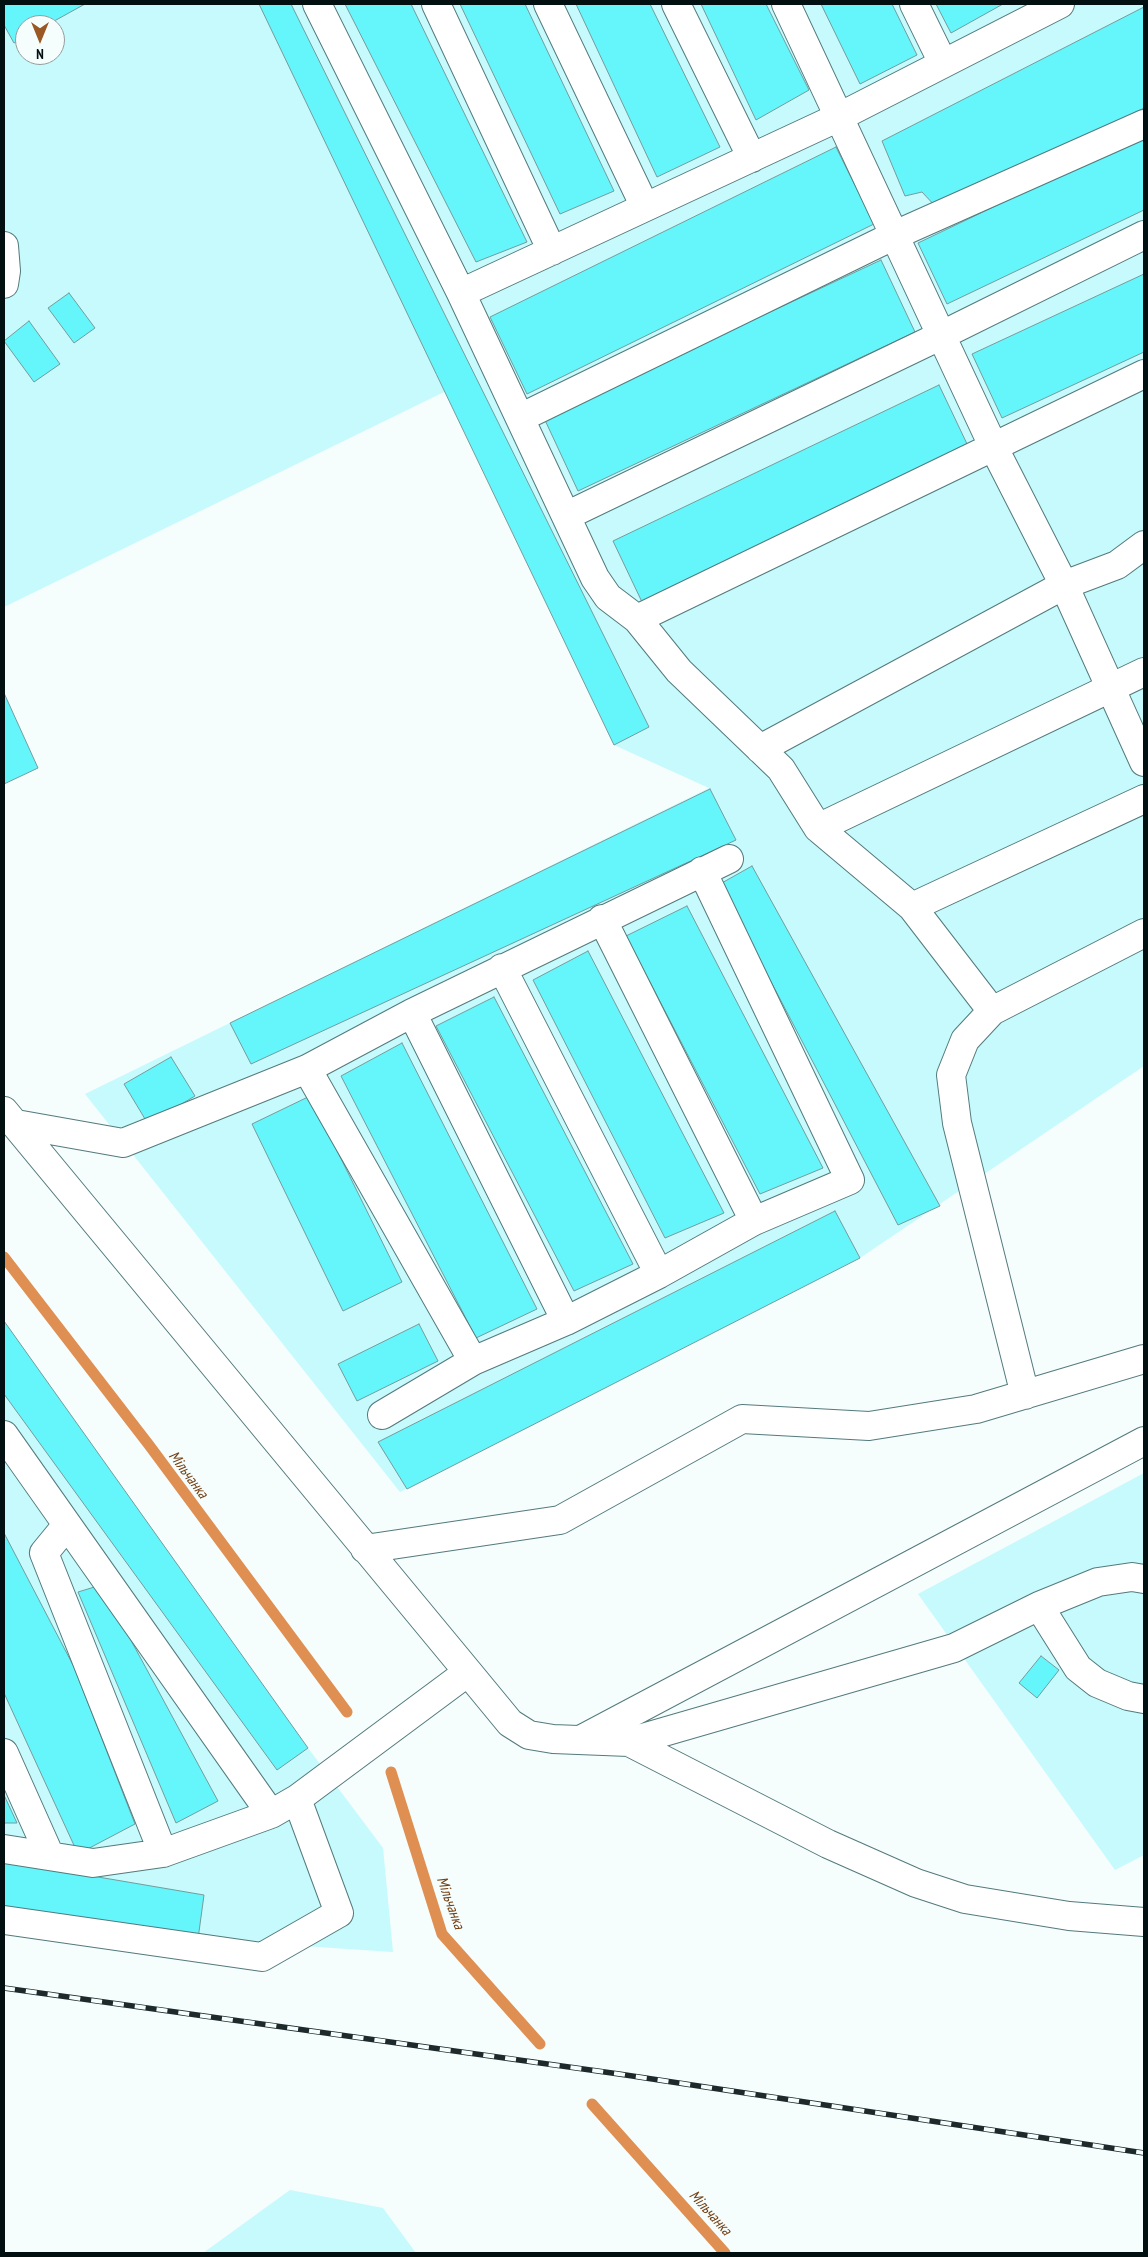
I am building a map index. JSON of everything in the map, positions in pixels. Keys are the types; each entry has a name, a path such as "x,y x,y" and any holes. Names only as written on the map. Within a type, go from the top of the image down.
{"lane":[{"path":"317,4 461,293 595,578 608,597 637,619 679,671 781,769 818,828 912,907 992,1011"},
{"path":"436,4 552,251"},
{"path":"548,4 645,208"},
{"path":"676,4 752,158"},
{"path":"786,4 994,448 1064,585 1144,762"},
{"path":"914,4 943,63"},
{"path":"461,293 839,117 943,63 1044,7"},
{"path":"520,418 895,235 1144,124"},
{"path":"566,516 942,336 1144,235"},
{"path":"4,246 6,270 4,284"},
{"path":"637,619 1144,374"},
{"path":"760,749 1064,585 1117,565 1144,545"},
{"path":"818,828 1144,672"},
{"path":"912,907 1144,799"},
{"path":"10,1118 123,1143 307,1069 502,968 729,859"},
{"path":"382,1415 473,1361 566,1321 659,1274 754,1220 850,1180 702,871"},
{"path":"602,919 754,1220"},
{"path":"1025,1395 956,1123 951,1075 965,1040 992,1011 1144,933"},
{"path":"502,968 659,1274"},
{"path":"412,1013 566,1321"},
{"path":"307,1069 473,1361"},
{"path":"10,1118 510,1724 528,1735 553,1739 629,1742 954,1648 1039,1606 1098,1582 1132,1578 1144,1579"},
{"path":"365,1549 560,1520 742,1420 869,1426 976,1409 1144,1359"},
{"path":"4,1435 271,1814"},
{"path":"582,1739 1144,1442"},
{"path":"67,1525 44,1554 163,1853"},
{"path":"1039,1606 1078,1668 1096,1683 1128,1696 1144,1699"},
{"path":"4,1849 93,1864 163,1853 271,1814 297,1799 468,1672"},
{"path":"629,1742 828,1844 916,1883 965,1899 1069,1916 1144,1922"},
{"path":"4,1753 50,1856"},
{"path":"4,1920 262,1957 338,1913 297,1799"}],"shaded area":[{"path":"4,4 1144,4 1144,1066 860,1258 400,1492 85,1094 709,788 614,745 446,391 4,607"},
{"path":"4,1321 308,1748 383,1848 393,1952 198,1939 4,1907"},
{"path":"1144,1473 1144,1855 1115,1870 918,1594"},
{"path":"290,2190 383,2208 416,2253 203,2253"}],"building":[{"path":"4,4 85,4 65,15 15,15 14,43 4,25"},
{"path":"259,4 291,4 649,727 614,745"},
{"path":"345,4 411,4 527,242 476,262"},
{"path":"460,4 525,4 614,191 560,214"},
{"path":"576,4 650,4 720,147 657,177"},
{"path":"701,4 766,4 809,90 756,120"},
{"path":"821,4 892,4 917,55 860,84"},
{"path":"936,4 1003,4 951,33"},
{"path":"1144,7 1144,108 937,208 922,192 905,196 882,141"},
{"path":"1144,135 1144,210 947,304 918,243"},
{"path":"836,147 874,224 527,394 490,317"},
{"path":"881,260 915,332 578,491 544,418"},
{"path":"1144,274 1144,352 1002,418 972,354"},
{"path":"69,293 95,328 74,343 48,308"},
{"path":"29,321 60,364 34,382 4,341"},
{"path":"939,385 968,446 642,602 613,541"},
{"path":"4,693 38,768 4,784"},
{"path":"710,789 736,840 251,1064 230,1023"},
{"path":"752,866 940,1206 898,1225 720,884"},
{"path":"687,906 823,1168 760,1194 626,936"},
{"path":"588,951 724,1213 665,1238 533,980"},
{"path":"494,997 633,1264 574,1291 436,1026"},
{"path":"402,1043 537,1309 476,1338 341,1076"},
{"path":"171,1057 195,1096 148,1124 124,1084"},
{"path":"310,1096 402,1282 343,1311 252,1124"},
{"path":"835,1211 860,1258 407,1489 378,1442"},
{"path":"4,1321 308,1748 277,1770 4,1394"},
{"path":"419,1324 438,1361 357,1401 338,1364"},
{"path":"4,1533 74,1667 135,1824 78,1854 4,1693"},
{"path":"101,1585 218,1801 176,1823 78,1592"},
{"path":"1041,1656 1059,1670 1037,1698 1019,1683"},
{"path":"4,1795 17,1823 4,1823"},
{"path":"4,1861 204,1895 198,1939 4,1907"}],"waterway":[{"name":"Мільчанка","path":"4,1257 149,1445 347,1712"},
{"name":"Мільчанка","path":"391,1772 442,1934 540,2044"},
{"name":"Мільчанка","path":"592,2104 725,2253"}],"railway":[{"path":"4,1988 619,2074 1144,2153"}]}
